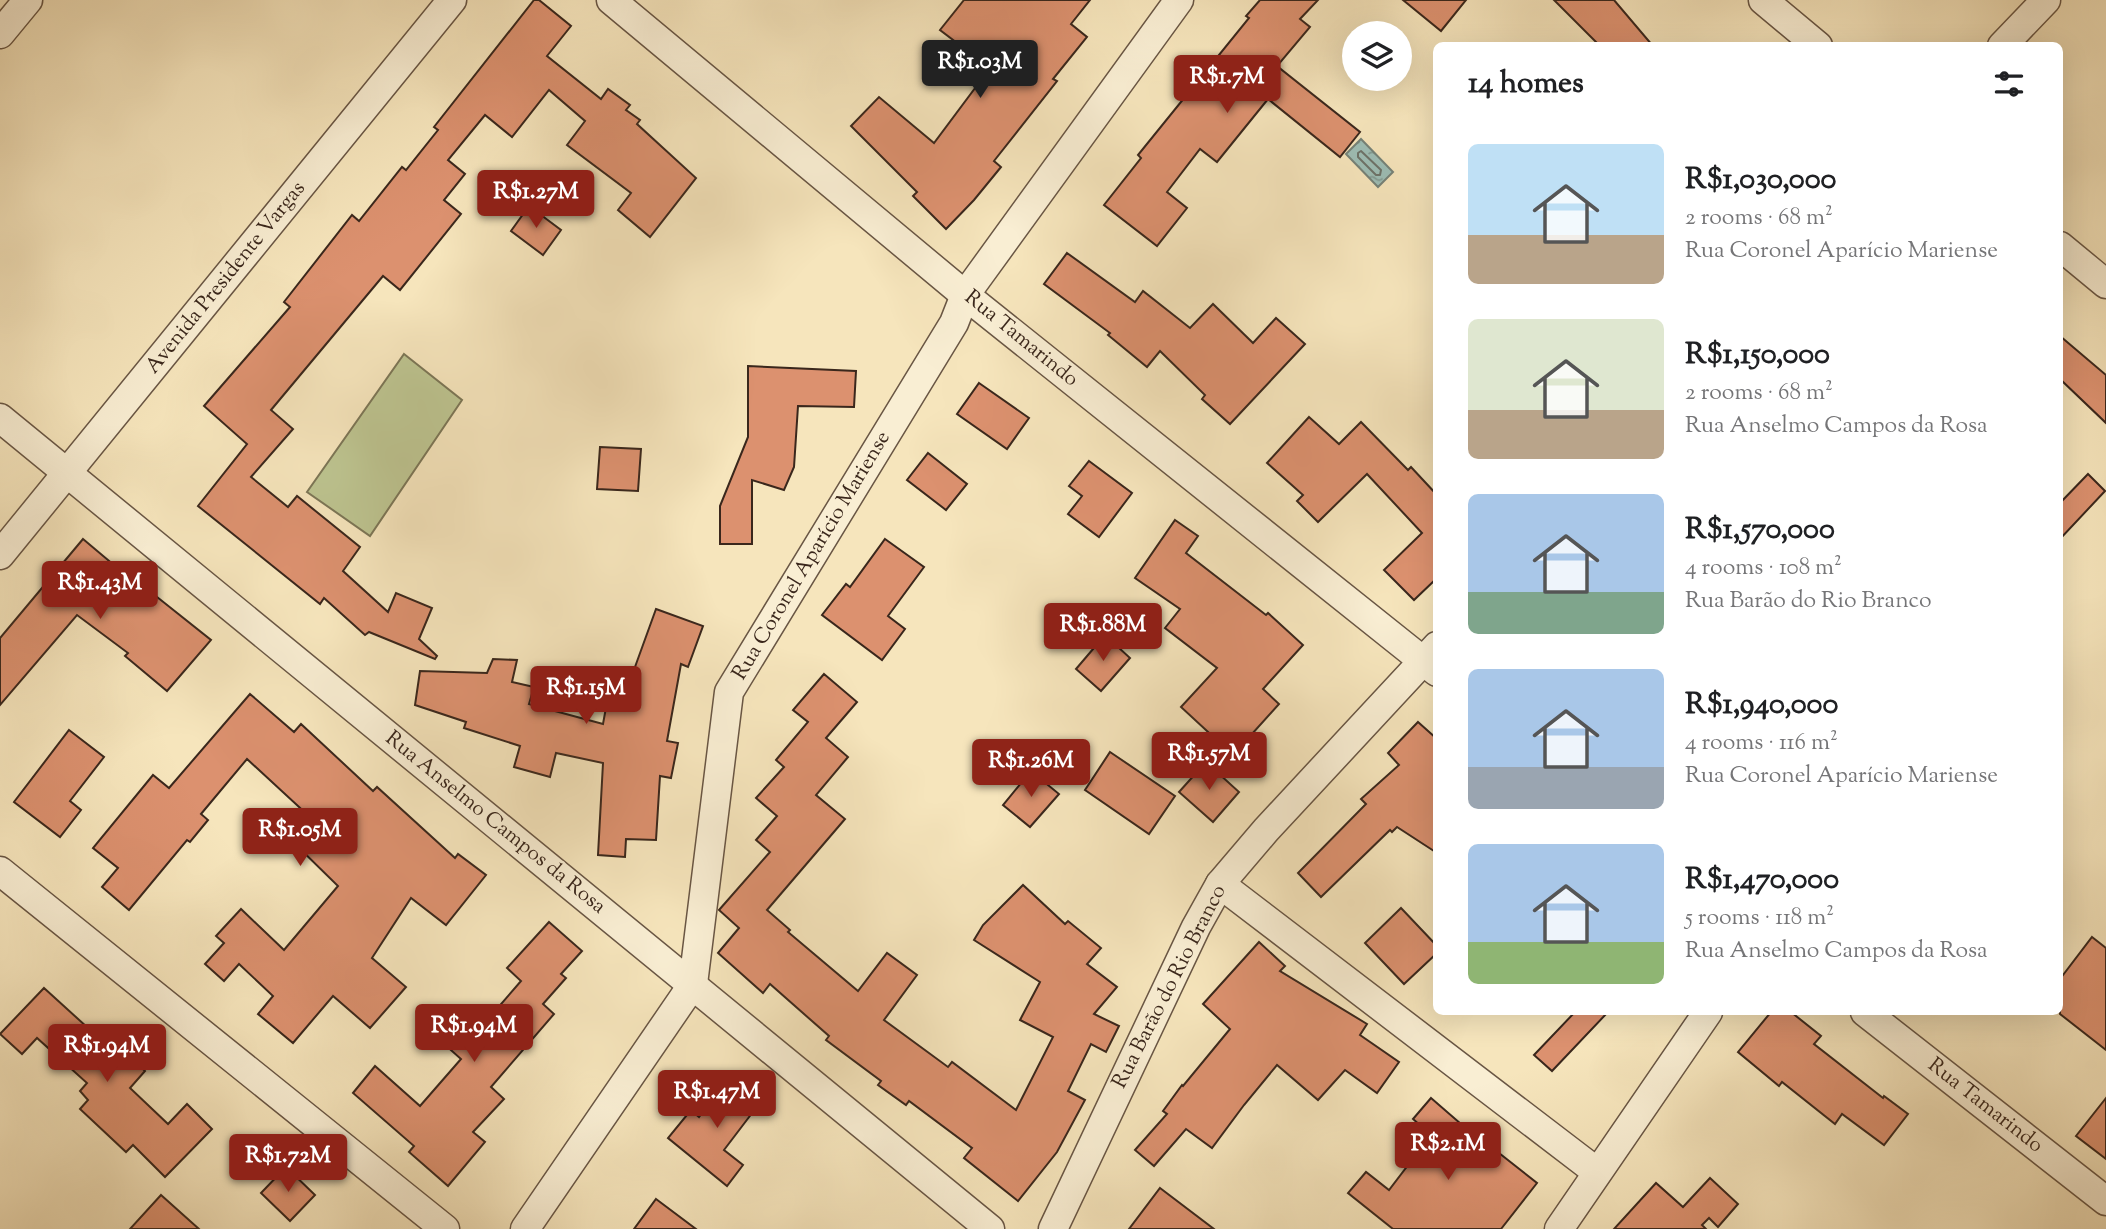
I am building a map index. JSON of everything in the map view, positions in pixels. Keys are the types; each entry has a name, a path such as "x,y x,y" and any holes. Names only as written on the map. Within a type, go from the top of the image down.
{"street":[{"path":"0,34 28,0"},
{"name":"Avenida Presidente Vargas","path":"0,555 452,0"},
{"name":"Rua Tamarindo","path":"611,0 965,295 1432,659"},
{"name":"Rua Coronel Aparício Mariense","path":"525,1229 693,984 729,692 954,323 965,295 1179,0"},
{"path":"1763,0 1813,42"},
{"path":"2007,42 2046,0"},
{"path":"2063,248 2106,284"},
{"name":"Rua Anselmo Campos da Rosa","path":"0,418 990,1229"},
{"name":"Rua Barão do Rio Branco","path":"1053,1229 1196,926 1220,884 1266,830 1432,659"},
{"path":"0,871 444,1229"},
{"path":"1220,884 1597,1172"},
{"path":"1559,1229 1707,1015"},
{"name":"Rua Tamarindo","path":"1869,1015 2106,1201"}],"green space":[{"path":"404,354 462,400 370,536 307,492"}],"water":[{"path":"1361,139 1393,172 1378,187 1346,154"}],"building":[{"path":"534,0 539,0 571,26 547,56 601,99 608,89 630,105 626,110 640,120 637,124 696,178 650,237 618,210 631,193 567,145 585,121 549,90 512,137 485,115 448,160 465,174 444,200 461,214 400,290 383,276 271,410 293,429 251,477 288,507 297,496 360,547 343,571 388,612 396,593 432,608 419,639 437,656 435,659 369,632 365,635 324,598 320,604 198,506 247,444 204,406 290,307 284,302 352,215 359,221 402,167 406,170 438,130 434,127"},
{"path":"964,0 1090,0 1071,24 1087,37 1053,79 1057,81 994,161 1001,167 946,229 913,196 917,192 851,126 879,97 934,143 990,68 940,30"},
{"path":"1260,0 1318,0 1300,19 1310,27 1277,66 1360,132 1340,157 1268,99 1217,162 1200,149 1167,192 1187,208 1157,246 1104,205 1141,158 1138,155 1249,18 1246,16"},
{"path":"1403,0 1466,0 1441,31"},
{"path":"1554,0 1614,0 1650,42 1596,42"},
{"path":"529,206 561,230 543,255 511,231"},
{"path":"1067,253 1135,302 1143,291 1190,328 1213,304 1253,343 1276,318 1305,344 1230,424 1202,399 1205,395 1160,351 1147,367 1108,335 1110,333 1044,284"},
{"path":"2063,339 2106,375 2106,423 2063,382"},
{"path":"748,366 856,371 854,407 798,406 794,467 784,490 752,480 752,544 720,544 720,506 748,437"},
{"path":"979,383 1029,418 1007,449 957,414"},
{"path":"1309,417 1339,444 1361,422 1408,470 1411,467 1433,491 1433,582 1414,600 1384,570 1422,533 1367,474 1318,522 1297,501 1303,495 1267,463"},
{"path":"600,447 641,449 638,491 597,489"},
{"path":"928,453 967,484 946,510 907,480"},
{"path":"1089,461 1132,493 1099,537 1068,514 1082,496 1069,486"},
{"path":"2088,474 2105,491 2063,536 2063,500"},
{"path":"1175,520 1198,536 1186,553 1266,615 1268,613 1303,645 1263,689 1279,704 1233,755 1181,707 1217,668 1165,628 1180,609 1135,578"},
{"path":"83,539 140,587 142,585 211,640 167,691 125,656 128,653 77,615 0,705 0,638"},
{"path":"885,539 924,567 888,616 905,629 882,660 822,615 846,584 850,587"},
{"path":"656,609 703,626 688,667 681,664 667,741 678,743 671,778 660,776 656,840 626,839 625,857 598,855 603,763 556,753 550,777 514,767 520,746 464,728 466,722 415,705 420,671 487,673 493,659 517,660 512,682 534,687 529,704 603,724 612,675 631,678"},
{"path":"1105,635 1130,658 1101,691 1076,669"},
{"path":"824,674 857,702 826,738 848,757 816,795 845,819 767,910 790,930 788,932 858,991 887,953 917,975 884,1020 948,1067 952,1062 1016,1110 1053,1037 1020,1020 1040,982 974,940 983,925 1023,885 1065,924 1068,921 1101,948 1087,964 1117,987 1094,1014 1119,1026 1106,1052 1091,1044 1068,1091 1085,1100 1057,1152 1018,1201 964,1158 972,1148 909,1101 906,1105 878,1085 881,1081 826,1040 829,1036 770,984 763,993 718,953 739,928 719,910 770,852 756,840 777,816 756,798 784,767 776,760 808,722 793,710"},
{"path":"250,694 294,732 301,724 373,791 377,787 455,858 458,854 486,875 446,925 411,898 372,958 406,987 370,1028 333,996 293,1043 258,1014 273,996 239,964 224,981 205,964 224,943 216,936 241,909 284,950 338,886 290,839 311,818 247,759 201,814 208,820 190,842 187,840 129,910 102,887 118,868 93,848 153,775 169,788"},
{"path":"1418,722 1433,735 1433,850 1397,827 1392,832 1390,830 1321,897 1298,873 1366,804 1361,799 1399,765 1388,753"},
{"path":"69,730 104,757 70,801 81,810 60,837 14,802"},
{"path":"1110,752 1175,796 1149,834 1085,790"},
{"path":"1206,762 1239,792 1213,822 1179,792"},
{"path":"1031,771 1059,794 1030,827 1003,805"},
{"path":"1401,908 1433,942 1433,957 1404,984 1365,943"},
{"path":"549,922 582,951 561,974 566,978 543,1004 554,1014 491,1087 504,1099 473,1132 485,1142 448,1186 409,1152 414,1146 353,1093 375,1066 420,1106 461,1059 434,1035 454,1013 476,1033 521,981 507,968"},
{"path":"2092,937 2106,948 2106,1050 2061,1015 2063,975"},
{"path":"1259,942 1285,966 1280,971 1367,1024 1360,1035 1399,1062 1377,1093 1345,1070 1318,1100 1277,1065 1212,1148 1186,1129 1154,1166 1135,1150 1167,1114 1163,1111 1182,1085 1230,1029 1203,1004"},
{"path":"44,988 121,1058 127,1053 145,1071 130,1088 168,1124 187,1104 212,1129 165,1177 133,1145 126,1152 80,1109 88,1100 80,1091 87,1083 37,1038 22,1054 0,1034"},
{"path":"1572,1015 1605,1015 1552,1071 1534,1055"},
{"path":"1769,1015 1795,1015 1821,1036 1814,1044 1908,1114 1884,1145 1842,1114 1835,1124 1782,1082 1779,1086 1738,1052"},
{"path":"730,1076 762,1100 724,1150 743,1165 727,1186 668,1138 691,1110 699,1117"},
{"path":"1431,1098 1484,1144 1485,1142 1537,1183 1501,1229 1393,1229 1348,1193 1366,1172 1389,1190 1431,1135 1413,1119"},
{"path":"2106,1098 2106,1159 2076,1136"},
{"path":"286,1167 315,1195 290,1221 261,1193"},
{"path":"1710,1178 1738,1204 1718,1227 1709,1218 1702,1225 1706,1229 1614,1229 1656,1183 1683,1207"},
{"path":"1160,1188 1214,1229 1129,1229"},
{"path":"161,1195 199,1229 130,1229"},
{"path":"656,1199 696,1229 634,1229"}]}
